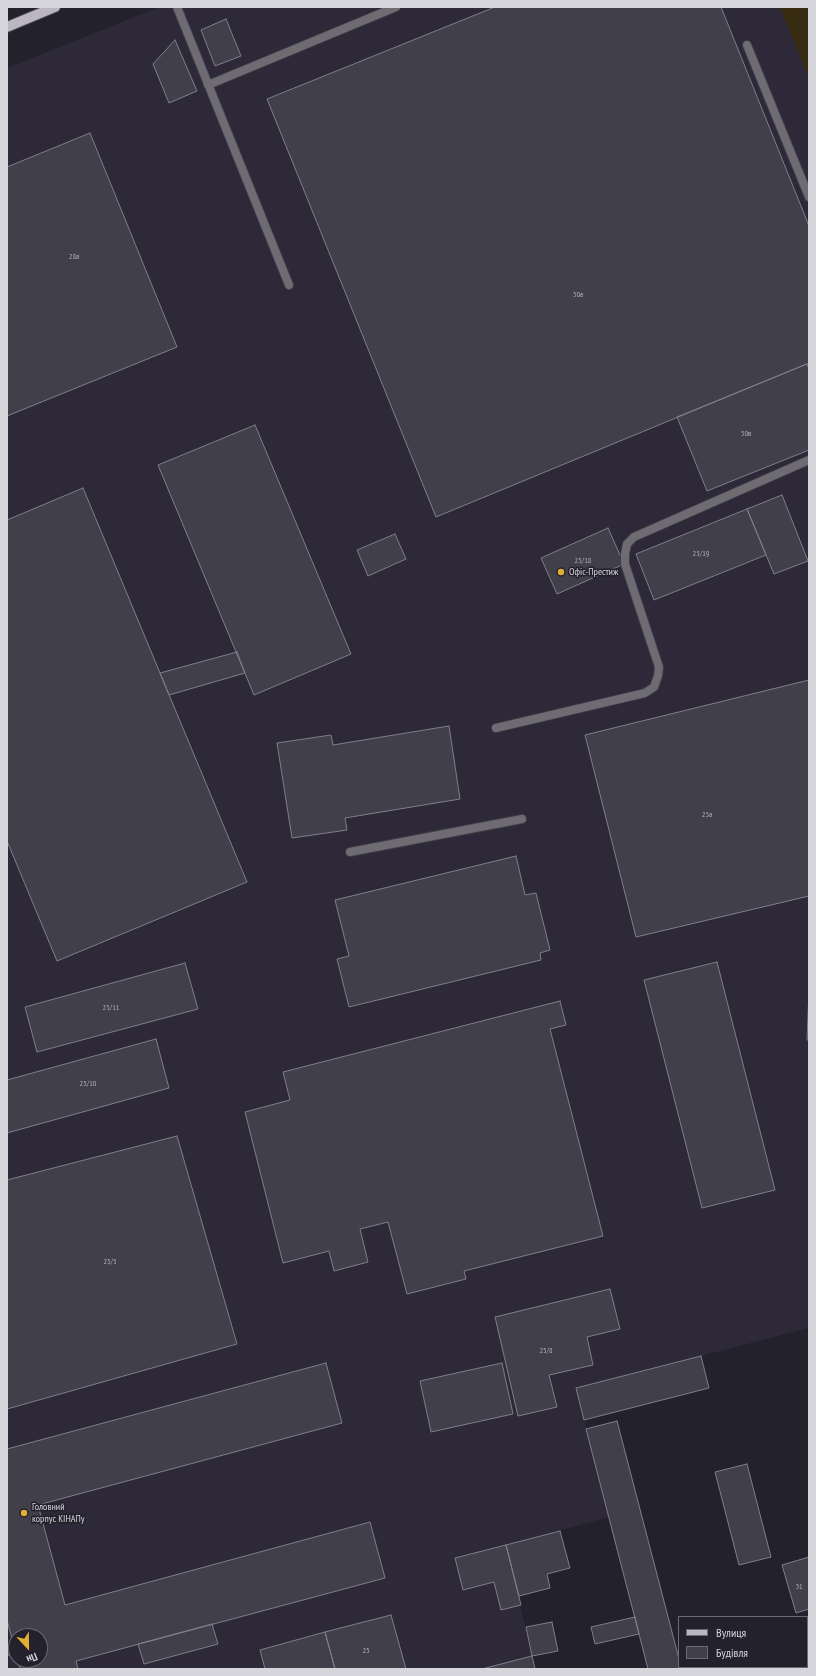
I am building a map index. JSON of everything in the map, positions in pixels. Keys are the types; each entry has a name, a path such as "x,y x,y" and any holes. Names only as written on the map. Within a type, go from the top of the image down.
{"main road":[{"path":"7,27 55,7"}],"lane":[{"path":"177,7 289,285"},
{"path":"208,85 396,7"},
{"path":"746,46 809,197"},
{"path":"496,728 645,694 654,687 659,668 625,564 625,554 628,544 634,537 809,460"},
{"path":"350,852 522,819"}],"shaded area":[{"path":"159,7 780,7 809,79 809,1328 576,1388 609,1517 506,1545 535,1669 7,1669 7,68"},
{"path":"780,7 809,7 809,79"}],"building":[{"path":"495,7 721,7 809,226 809,363 436,517 267,99"},
{"path":"226,19 241,56 215,66 201,30"},
{"path":"175,40 197,91 169,103 153,64"},
{"path":"90,133 177,347 7,416 7,167"},
{"path":"807,364 809,369 809,450 707,491 677,417"},
{"path":"255,425 351,654 254,695 158,465"},
{"path":"83,488 247,882 57,961 7,841 7,520"},
{"path":"782,495 808,561 774,574 747,509"},
{"path":"747,509 766,555 654,600 636,554"},
{"path":"608,528 624,564 557,594 541,558"},
{"path":"395,534 406,559 368,576 357,550"},
{"path":"237,652 245,673 169,695 160,673"},
{"path":"809,680 809,896 636,937 585,735"},
{"path":"449,726 460,799 345,818 347,830 292,838 277,743 331,735 333,745"},
{"path":"516,856 525,895 536,893 550,950 540,953 541,960 349,1007 337,959 349,956 335,900"},
{"path":"717,962 775,1190 702,1208 644,980"},
{"path":"185,963 198,1009 37,1052 25,1007"},
{"path":"809,991 809,1040 807,1040"},
{"path":"560,1001 566,1025 550,1029 603,1236 464,1271 466,1279 407,1294 388,1222 360,1229 368,1262 334,1271 329,1251 283,1263 245,1112 290,1100 283,1072"},
{"path":"156,1039 169,1088 7,1133 7,1080"},
{"path":"177,1136 237,1344 7,1409 7,1180"},
{"path":"610,1289 620,1329 587,1337 593,1365 549,1375 557,1407 518,1416 495,1317"},
{"path":"701,1356 709,1388 584,1420 576,1388"},
{"name":"Головний корпус КІНАПу","path":"326,1363 342,1423 38,1505 65,1605 370,1522 385,1578 76,1661 78,1669 20,1669 48,1668 48,1628 9,1628 7,1620 7,1449"},
{"path":"502,1363 513,1414 431,1432 420,1381"},
{"path":"617,1421 678,1655 678,1668 682,1669 648,1669 586,1429"},
{"path":"747,1464 771,1557 739,1565 715,1472"},
{"path":"560,1531 570,1568 547,1574 550,1588 519,1596 506,1545"},
{"path":"506,1545 521,1605 501,1610 494,1582 463,1590 455,1558"},
{"path":"809,1557 809,1609 796,1613 782,1565"},
{"path":"391,1615 406,1669 335,1669 325,1632"},
{"path":"635,1617 639,1634 595,1644 591,1627"},
{"path":"552,1622 558,1651 532,1656 526,1627"},
{"path":"212,1624 218,1644 144,1664 138,1644"},
{"path":"325,1632 335,1669 265,1669 260,1650"},
{"path":"532,1656 535,1669 482,1669"}],"place":[{"name":"Офіс-Престиж","path":"561,572"},
{"name":"Головний корпус КІНАПу","path":"24,1513"}]}
